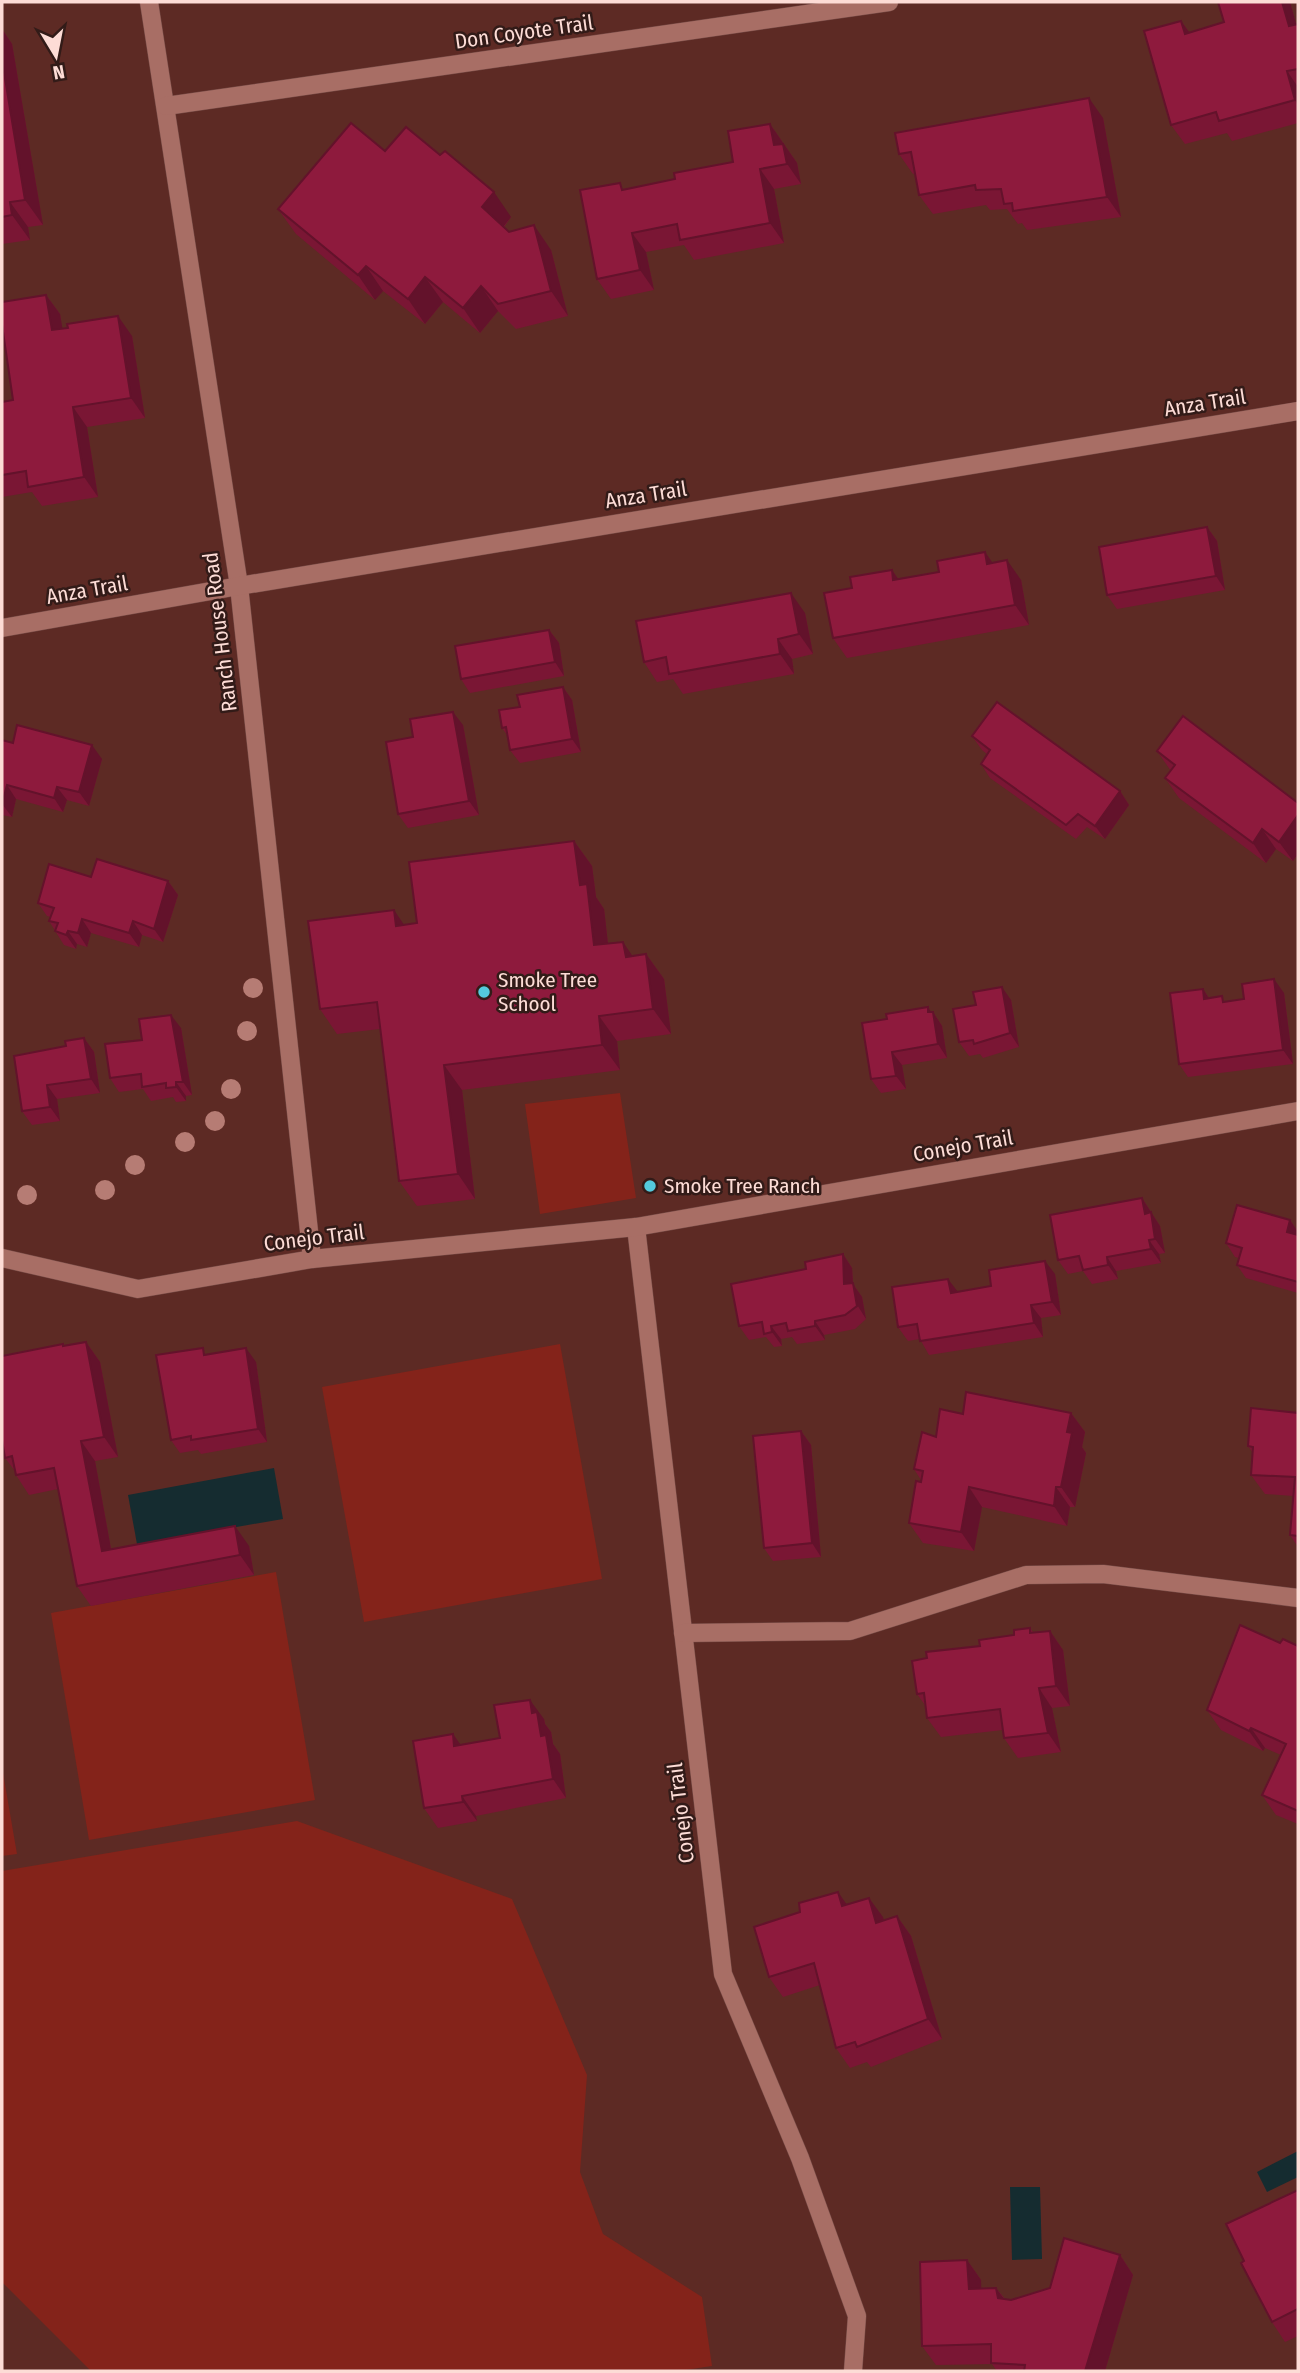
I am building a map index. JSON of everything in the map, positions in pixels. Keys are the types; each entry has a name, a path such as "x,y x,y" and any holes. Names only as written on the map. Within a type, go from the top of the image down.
{"street":[{"name":"Ranch House Road","path":"149,2 239,586 312,1259"},
{"name":"Don Coyote Trail","path":"166,106 889,2"},
{"name":"Anza Trail","path":"2,628 239,586 1298,411"},
{"name":"Conejo Trail","path":"2,1258 138,1289 312,1259 636,1227 1298,1111"},
{"name":"Conejo Trail","path":"636,1227 723,1974 800,2158 857,2316 853,2371"},
{"path":"683,1633 850,1631 1026,1575 1103,1574 1298,1598"}],"shaded area":[{"path":"620,1093 636,1198 540,1214 525,1104"},
{"path":"560,1344 602,1579 364,1622 322,1387"},
{"path":"276,1572 315,1800 89,1840 51,1613"},
{"path":"2,1767 17,1854 2,1856"},
{"path":"297,1821 512,1899 587,2075 580,2172 603,2234 702,2297 712,2366 678,2371 91,2371 2,2282 2,1871"}],"water":[{"path":"274,1468 283,1519 137,1544 128,1495"},
{"path":"1298,2151 1298,2177 1267,2192 1257,2172"},
{"path":"1010,2187 1040,2187 1042,2259 1012,2260"}],"building":[{"path":"1218,2 1282,2 1289,26 1298,24 1298,69 1287,71 1295,100 1219,121 1216,112 1171,125 1144,31 1181,21 1185,34 1224,22"},
{"path":"2,60 25,200 10,202 12,215 2,217"},
{"path":"1089,98 1107,197 1013,211 1012,203 1004,204 1001,189 976,190 975,185 919,195 911,152 899,154 895,133"},
{"path":"351,123 385,151 406,127 440,155 445,151 494,192 482,207 509,232 534,225 551,291 498,304 481,286 463,308 425,277 408,299 366,266 358,275 278,209"},
{"path":"770,124 774,145 783,144 787,164 760,169 770,223 680,240 677,224 632,233 640,270 597,279 580,190 620,183 622,190 675,179 674,173 733,162 728,131"},
{"path":"46,295 52,330 68,328 67,324 118,316 131,398 73,407 84,477 28,487 26,471 2,475 2,402 13,400 2,325 2,302"},
{"path":"1207,527 1216,576 1107,595 1099,547"},
{"path":"985,552 987,564 1007,560 1015,605 833,638 824,593 852,588 850,577 892,570 893,580 939,572 937,561"},
{"path":"791,593 799,634 778,639 780,654 669,674 666,657 644,662 636,621"},
{"path":"549,630 555,662 461,679 455,646"},
{"path":"563,687 572,739 510,750 506,727 502,728 499,710 520,707 517,695"},
{"path":"997,702 1120,791 1095,826 1078,814 1066,825 981,764 990,750 972,736"},
{"path":"453,712 469,801 398,814 386,742 413,737 410,719"},
{"path":"1183,716 1298,803 1298,815 1279,842 1262,829 1253,843 1165,778 1175,765 1157,751"},
{"path":"17,725 92,745 79,792 57,787 54,798 7,785 2,804 2,740 13,743"},
{"path":"574,841 580,885 587,884 594,945 623,942 626,957 646,954 653,1009 599,1016 602,1045 444,1065 458,1174 399,1181 377,1002 320,1009 308,921 394,910 396,926 417,923 409,862"},
{"path":"97,859 168,881 154,929 133,921 129,933 82,919 78,933 68,931 66,935 55,931 58,923 49,921 54,908 38,903 49,864 91,877"},
{"path":"1274,979 1283,1050 1179,1064 1170,993 1203,989 1204,999 1222,996 1223,1002 1244,999 1242,984"},
{"path":"1002,987 1010,1033 974,1044 973,1040 959,1042 953,1009 976,1005 973,992"},
{"path":"928,1007 928,1012 933,1012 938,1044 892,1052 896,1076 871,1079 862,1023 887,1019 886,1014"},
{"path":"171,1015 183,1082 176,1082 176,1087 166,1088 166,1083 142,1087 141,1074 110,1078 105,1044 142,1040 139,1019"},
{"path":"84,1038 91,1079 47,1085 50,1107 22,1111 14,1056 66,1046 65,1041"},
{"path":"1142,1198 1145,1214 1151,1212 1155,1239 1149,1240 1151,1249 1107,1257 1108,1265 1083,1270 1079,1256 1058,1260 1050,1215"},
{"path":"1237,1205 1290,1220 1287,1232 1298,1235 1298,1282 1237,1265 1242,1248 1226,1243"},
{"path":"843,1254 844,1284 853,1283 857,1306 845,1315 815,1321 815,1326 788,1331 786,1323 771,1326 772,1332 764,1334 762,1322 739,1326 731,1284 806,1269 805,1262"},
{"path":"1045,1261 1052,1302 1031,1305 1034,1323 920,1341 917,1324 898,1327 892,1287 948,1279 951,1293 991,1286 989,1270"},
{"path":"86,1342 104,1437 81,1441 102,1551 235,1526 240,1555 77,1586 54,1468 16,1475 12,1456 5,1458 2,1440 2,1356"},
{"path":"203,1348 204,1355 246,1348 258,1429 191,1440 191,1436 171,1440 156,1355"},
{"path":"966,1392 1071,1413 1067,1432 1072,1433 1061,1487 1056,1487 1054,1506 969,1487 961,1532 909,1523 916,1481 921,1482 923,1471 914,1469 922,1432 936,1437 940,1409 963,1414"},
{"path":"1251,1408 1298,1413 1298,1536 1290,1535 1295,1477 1251,1475 1253,1447 1248,1446"},
{"path":"801,1431 812,1543 764,1548 753,1436"},
{"path":"1240,1625 1280,1643 1283,1639 1298,1646 1298,1811 1262,1795 1286,1744 1251,1728 1249,1731 1207,1710"},
{"path":"1030,1628 1030,1633 1050,1631 1056,1686 1039,1688 1048,1733 1004,1738 1000,1709 927,1718 924,1693 917,1694 912,1661 927,1658 926,1652 980,1646 979,1640 1014,1635 1014,1630"},
{"path":"530,1700 532,1713 537,1712 541,1736 546,1735 553,1779 462,1796 463,1802 424,1808 413,1741 453,1734 454,1746 500,1738 494,1705"},
{"path":"838,1892 842,1906 869,1898 876,1923 897,1916 928,2019 857,2047 855,2042 836,2048 814,1963 769,1977 754,1927 800,1912 799,1903"},
{"path":"1298,2190 1298,2309 1272,2322 1241,2263 1244,2261 1226,2224"},
{"path":"1064,2238 1120,2255 1085,2371 1024,2371 1025,2365 991,2363 991,2344 922,2346 920,2262 967,2260 969,2289 996,2288 998,2298 1011,2300 1050,2288"}],"place":[{"name":"Smoke Tree School","path":"484,992"},
{"name":"Smoke Tree Ranch","path":"650,1186"}]}
